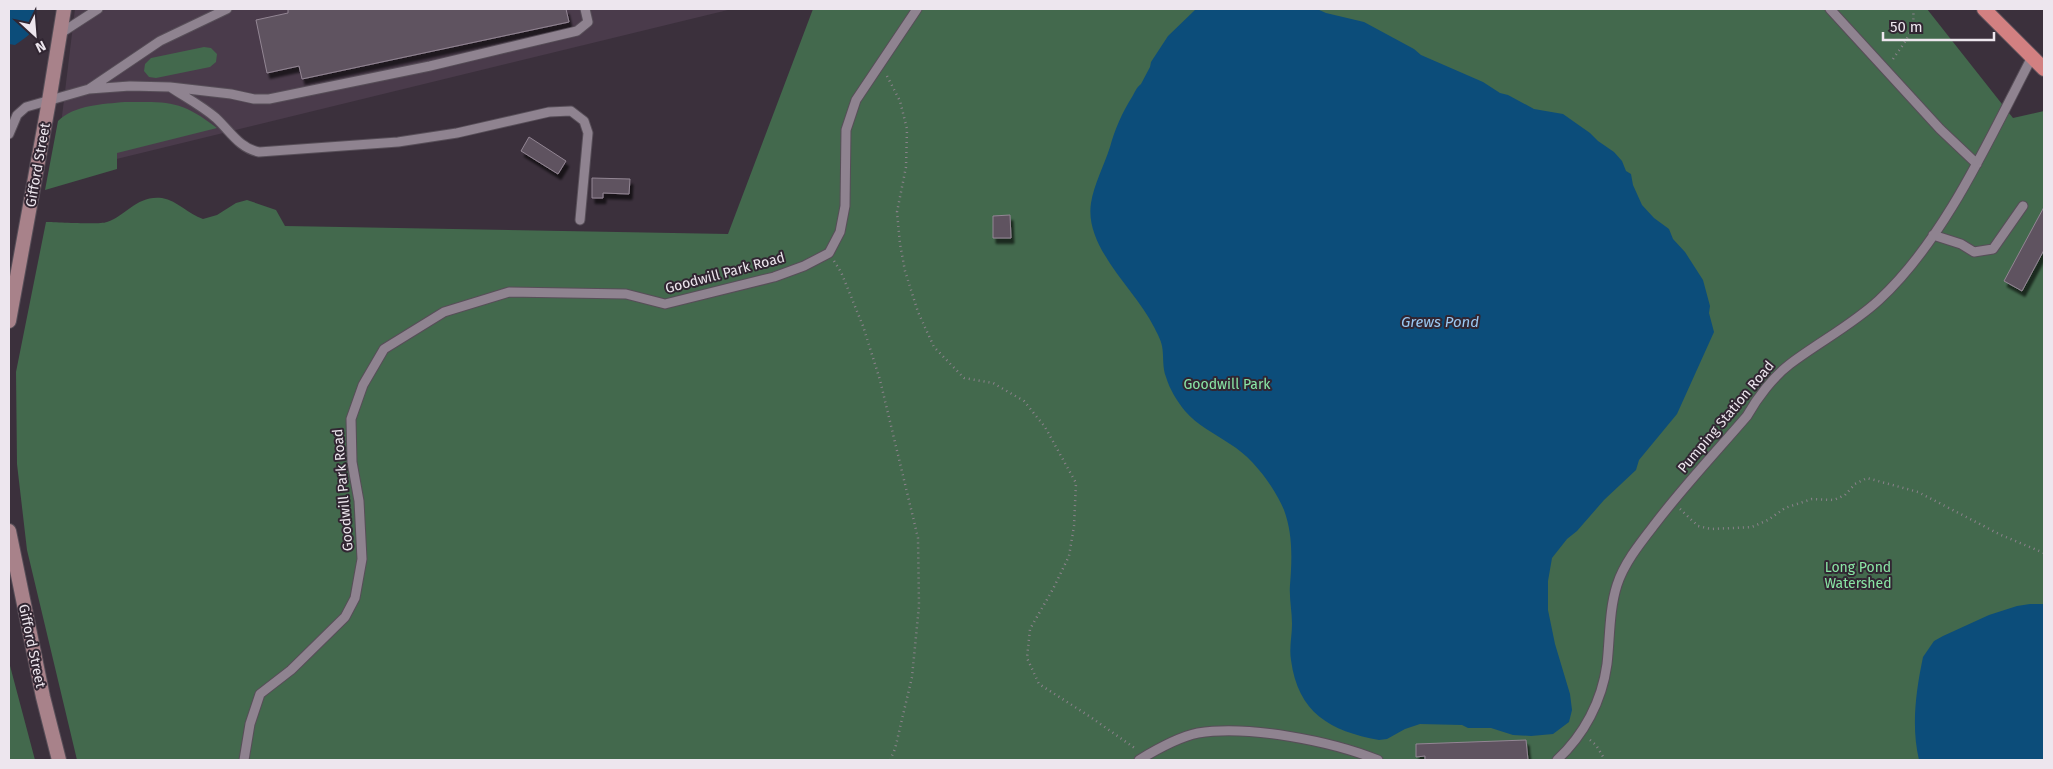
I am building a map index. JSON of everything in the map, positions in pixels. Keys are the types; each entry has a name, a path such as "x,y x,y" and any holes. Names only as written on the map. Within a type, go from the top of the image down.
{"highway":[{"path":"1984,9 2044,69"}],"main road":[{"name":"Gifford Street","path":"9,321 64,9"},
{"name":"Gifford Street","path":"9,531 58,760"}],"lane":[{"path":"61,33 98,9"},
{"path":"89,89 160,40 227,9"},
{"path":"9,134 18,115 26,107 89,89 130,86 170,87 231,94 254,99 269,99 430,66 577,31 588,22 585,9"},
{"path":"828,253 840,232 845,206 846,130 856,100 918,9"},
{"path":"1830,9 1940,129 1977,164"},
{"name":"Pumping Station Road","path":"1557,760 1568,749 1594,712 1606,666 1617,584 1637,547 1673,500 1747,416 1755,401 1788,365 1856,319 1880,299 1927,246 1977,164 2032,57"},
{"path":"170,87 215,118 242,146 258,152 398,142 457,133 549,112 572,111 584,121 588,134 580,220"},
{"path":"1934,235 1961,244 1974,252 1993,249 2023,206"},
{"name":"Goodwill Park Road","path":"244,760 250,724 260,694 291,670 345,617 355,598 362,559 359,501 352,462 350,419 363,386 384,349 444,312 509,292 626,294 665,304 774,277 804,266 828,253"},
{"path":"1142,758 1172,742 1196,734 1226,730 1265,733 1309,741 1378,760"}],"path":[{"path":"1885,68 1910,34 1914,22 1913,9"},
{"path":"880,63 900,101 907,129 906,167 897,212 905,271 918,312 934,347 964,378 993,383 1024,402 1045,427 1076,483 1074,526 1069,556 1030,629 1027,658 1038,684 1089,716 1142,758"},
{"path":"828,253 841,272 864,326 888,409 918,538 918,606 912,677 895,749 890,760"},
{"path":"1673,500 1684,515 1698,526 1711,529 1752,527 1768,520 1785,508 1812,499 1834,500 1855,484 1867,478 1918,492 2001,535 2044,553"},
{"path":"1580,732 1596,745 1605,760"}],"shaded area":[{"path":"75,9 732,9 55,174"}],"green space":[{"name":"Goodwill Park","path":"813,9 1927,9 2013,118 2044,111 2044,760 77,760 27,550 17,464 16,372 46,222 103,223 114,219 139,202 153,198 162,198 203,219 217,215 236,203 247,200 276,210 285,226 728,234"},
{"path":"204,47 211,48 217,54 216,62 210,67 156,78 149,77 144,71 145,64 151,58"},
{"path":"125,102 174,104 194,112 217,128 117,153 117,169 45,190 58,121 80,108"},
{"path":"9,662 35,760 9,760"}],"water":[{"path":"9,9 36,9 36,22 33,30 15,45 9,44"},
{"name":"Grews Pond","path":"1196,9 1317,9 1364,22 1414,49 1421,55 1483,82 1500,93 1508,95 1534,109 1563,114 1614,152 1622,161 1626,171 1631,174 1633,185 1642,205 1654,218 1669,229 1673,239 1685,252 1703,280 1714,332 1677,414 1639,460 1636,470 1604,500 1577,531 1567,539 1552,558 1548,581 1548,610 1555,644 1570,694 1572,710 1569,722 1553,734 1513,735 1491,728 1420,724 1405,729 1387,739 1379,740 1361,736 1331,725 1309,706 1301,694 1290,656 1292,624 1290,590 1291,547 1289,528 1284,510 1268,482 1254,464 1238,450 1195,421 1177,399 1165,373 1159,336 1146,313 1103,252 1095,236 1091,220 1091,203 1094,189 1122,115 1141,84 1151,62 1168,36"},
{"path":"2030,604 2044,604 2044,760 1919,760 1915,734 1918,683 1923,657 1934,641 1989,615"}],"building":[{"path":"288,9 566,9 569,22 302,79 299,66 267,73 256,20 288,13"},
{"path":"529,137 566,161 558,174 521,151"},
{"path":"592,178 630,179 629,194 603,193 603,198 592,198"},
{"path":"2044,207 2044,250 2022,291 2004,281"},
{"path":"1010,215 1011,238 993,238 993,216"},
{"path":"1526,740 1528,760 1425,760 1425,756 1416,757 1416,744"}],"park label":[{"name":"Long Pond Watershed","path":"1858,576"}]}
